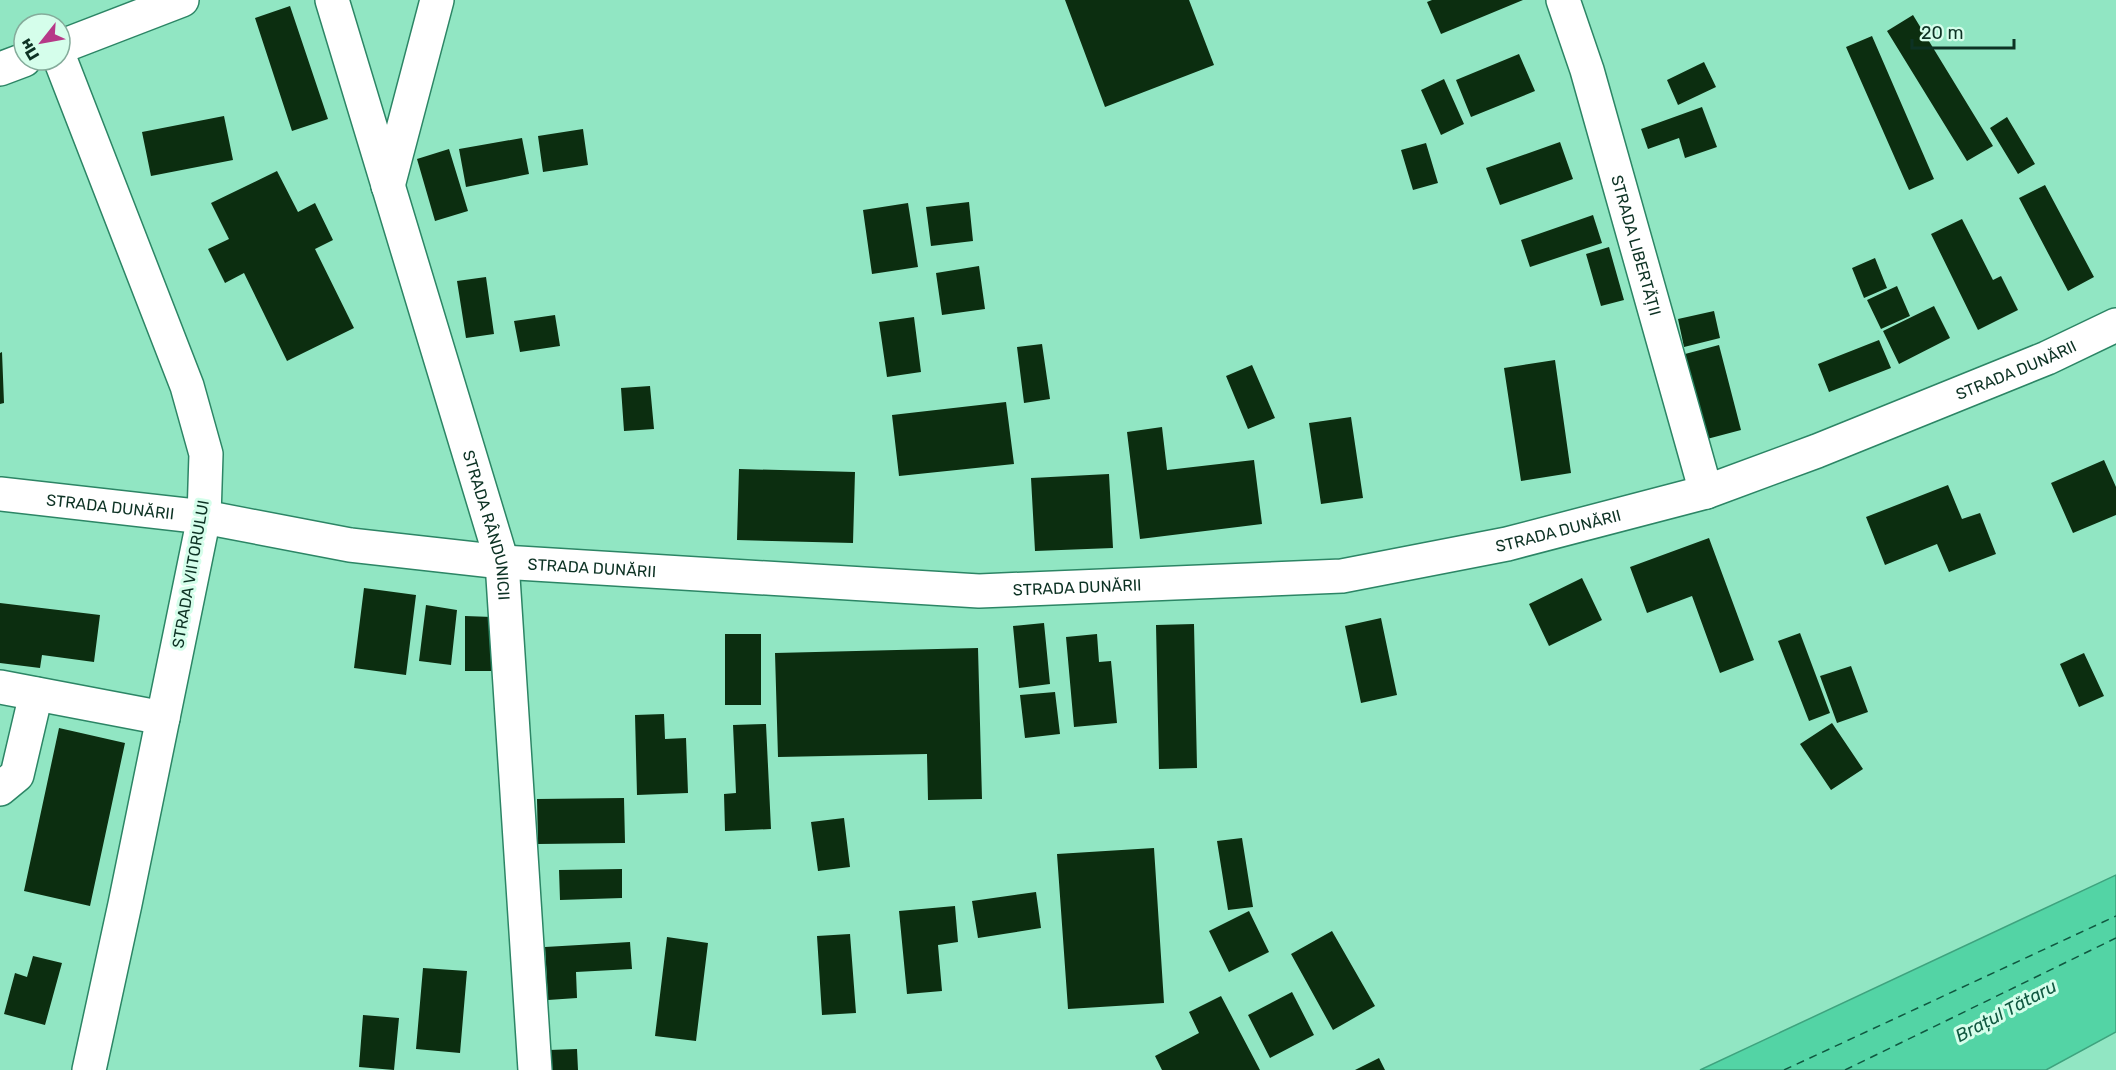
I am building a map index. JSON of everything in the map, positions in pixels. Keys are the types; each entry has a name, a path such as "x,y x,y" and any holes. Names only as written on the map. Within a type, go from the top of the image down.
{"street":[{"path":"72,42 182,0"},
{"name":"STRADA RÂNDUNICII","path":"332,0 502,562 535,1070"},
{"path":"388,186 437,0"},
{"name":"STRADA LIBERTĂȚII","path":"1563,0 1587,70 1706,492"},
{"name":"STRADA VIITORULUI","path":"65,72 187,386 206,454 204,517 89,1070"},
{"name":"STRADA DUNĂRII","path":"0,494 204,517 350,545 502,562 979,591 1342,576 1507,544 1706,492 1817,452 2047,358 2116,325"},
{"path":"0,687 163,718"},
{"path":"0,789 17,775 36,694"}],"water":[{"name":"Brațul Tătaru","path":"2116,875 2116,1032 2046,1070 1700,1070"}],"building":[{"path":"1065,0 1189,0 1214,65 1105,107"},
{"path":"1432,0 1523,0 1441,34 1427,2"},
{"path":"290,6 328,119 292,131 255,18"},
{"path":"1913,15 1993,146 1967,161 1887,31"},
{"path":"1872,36 1934,179 1909,190 1846,47"},
{"path":"1519,54 1535,91 1471,117 1456,80"},
{"path":"1704,62 1716,87 1678,105 1667,80"},
{"path":"1444,79 1464,124 1441,135 1421,90"},
{"path":"1702,107 1717,147 1685,158 1679,138 1648,149 1641,129"},
{"path":"224,116 233,160 151,176 142,132"},
{"path":"2007,117 2035,164 2018,174 1990,128"},
{"path":"583,129 588,165 543,172 538,136"},
{"path":"522,138 529,174 466,187 459,149"},
{"path":"1560,142 1573,179 1500,205 1486,168"},
{"path":"1426,143 1438,183 1413,190 1401,150"},
{"path":"449,149 468,211 435,221 417,159"},
{"path":"277,171 298,212 315,203 333,240 315,249 354,328 287,361 244,273 225,283 208,249 229,239 211,203"},
{"path":"2045,185 2094,277 2068,291 2019,198"},
{"path":"969,202 973,241 931,246 926,207"},
{"path":"908,203 918,267 872,274 863,210"},
{"path":"1593,215 1602,243 1530,267 1521,240"},
{"path":"1962,219 1993,280 2001,276 2018,310 1978,330 1931,234"},
{"path":"1609,247 1624,300 1601,306 1586,254"},
{"path":"1875,258 1887,288 1864,298 1852,268"},
{"path":"979,266 985,309 942,315 936,273"},
{"path":"486,277 494,334 466,338 457,281"},
{"path":"1897,286 1910,316 1881,329 1867,300"},
{"path":"1934,306 1950,338 1899,364 1883,331"},
{"path":"1714,311 1720,338 1684,347 1678,319"},
{"path":"555,315 560,346 520,352 514,321"},
{"path":"914,317 921,372 887,377 879,322"},
{"path":"1879,340 1891,368 1829,392 1818,364"},
{"path":"1042,344 1050,399 1024,403 1017,347"},
{"path":"1719,345 1741,430 1707,439 1685,354"},
{"path":"2,352 4,403 0,404 0,353"},
{"path":"1555,360 1571,473 1521,481 1504,368"},
{"path":"1252,365 1275,418 1248,429 1226,376"},
{"path":"650,386 654,429 624,431 621,388"},
{"path":"1006,402 1014,464 899,476 892,415"},
{"path":"1351,417 1363,498 1321,504 1309,423"},
{"path":"1162,427 1167,470 1254,460 1262,524 1140,539 1127,432"},
{"path":"2104,460 2116,487 2116,515 2073,533 2051,483"},
{"path":"739,469 855,472 853,543 737,540"},
{"path":"1109,474 1113,548 1035,551 1031,478"},
{"path":"1948,485 1962,519 1980,513 1996,554 1949,572 1937,544 1885,565 1866,517"},
{"path":"1709,538 1754,660 1720,673 1692,596 1647,613 1630,567"},
{"path":"1582,578 1602,620 1549,646 1529,604"},
{"path":"364,588 416,595 406,675 354,668"},
{"path":"0,603 100,615 94,662 42,655 40,668 0,663"},
{"path":"426,605 457,610 451,665 419,661"},
{"path":"465,616 492,617 492,671 465,671"},
{"path":"1381,618 1397,695 1361,703 1345,626"},
{"path":"1044,623 1050,684 1019,688 1013,626"},
{"path":"1194,624 1197,768 1159,769 1156,625"},
{"path":"1800,633 1830,713 1809,721 1778,641"},
{"path":"725,634 761,634 761,705 725,705"},
{"path":"1097,634 1099,662 1111,661 1117,723 1074,727 1066,637"},
{"path":"978,648 982,799 928,800 927,754 778,757 775,653"},
{"path":"2084,653 2104,696 2079,707 2060,664"},
{"path":"1851,666 1868,712 1837,723 1820,676"},
{"path":"1055,692 1060,734 1025,738 1020,695"},
{"path":"664,714 665,739 686,738 688,793 637,795 635,715"},
{"path":"1832,723 1863,769 1831,790 1800,744"},
{"path":"766,724 771,829 725,831 724,794 736,793 733,725"},
{"path":"59,728 125,743 90,906 24,891"},
{"path":"624,798 625,843 538,844 537,799"},
{"path":"844,818 850,867 818,871 811,822"},
{"path":"1242,838 1253,907 1228,910 1217,841"},
{"path":"1154,848 1164,1003 1068,1009 1057,854"},
{"path":"622,869 622,898 560,900 559,870"},
{"path":"1036,892 1041,928 978,938 972,901"},
{"path":"955,906 958,942 938,945 942,991 907,994 899,911"},
{"path":"1249,911 1269,952 1229,972 1209,931"},
{"path":"1332,931 1375,1006 1333,1030 1291,954"},
{"path":"850,934 856,1013 822,1015 817,936"},
{"path":"667,937 708,943 696,1041 655,1036"},
{"path":"630,942 632,969 576,972 577,998 548,1000 545,947"},
{"path":"33,956 62,963 45,1025 4,1014 15,973 27,977"},
{"path":"423,968 467,971 460,1053 416,1049"},
{"path":"1292,992 1314,1035 1270,1058 1248,1015"},
{"path":"1221,996 1260,1070 1162,1070 1155,1056 1199,1033 1189,1012"},
{"path":"363,1015 399,1018 394,1070 359,1067"},
{"path":"577,1049 578,1070 550,1070 549,1050"},
{"path":"1379,1058 1385,1070 1355,1070"}],"ferry route":[{"path":"1784,1070 2116,916"},
{"path":"1845,1070 2116,938"}]}
